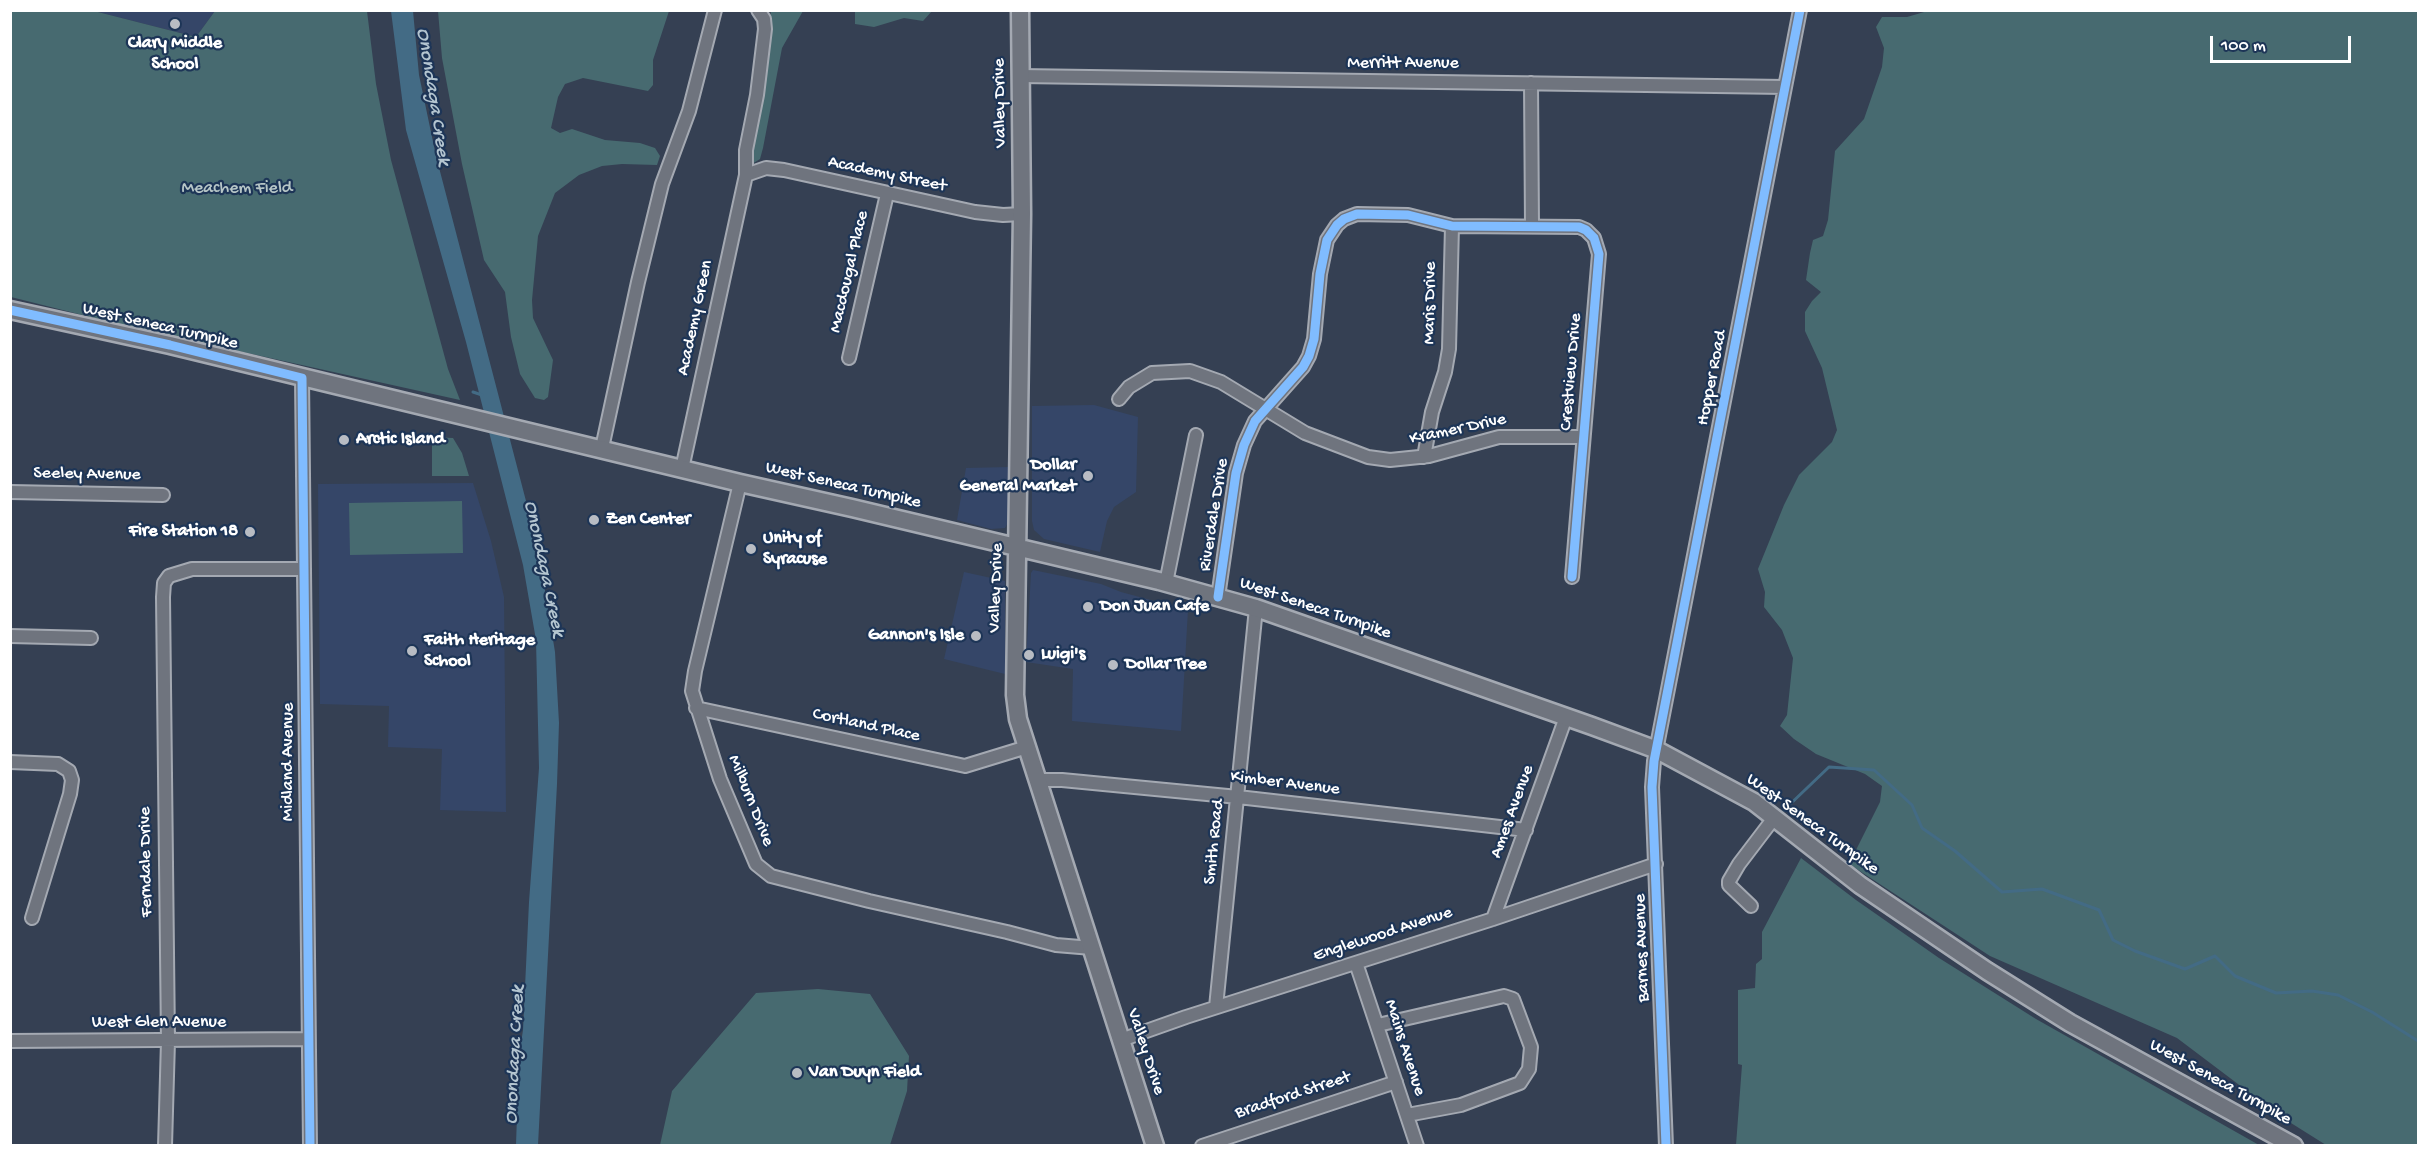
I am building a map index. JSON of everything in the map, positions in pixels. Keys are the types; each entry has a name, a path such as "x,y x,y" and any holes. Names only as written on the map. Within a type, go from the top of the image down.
{"main road":[{"name":"Valley Drive","path":"1020,10 1022,214 1015,695 1018,719 1040,780 1155,1146"},
{"name":"West Seneca Turnpike","path":"10,310 170,345 1166,583 1256,608 1657,750 1755,802 1860,885 1987,971 2070,1023 2294,1146"}],"street":[{"path":"602,448 662,184 689,111 715,10"},
{"name":"Academy Green","path":"682,469 746,175 746,150 757,95 765,29 764,19 758,10"},
{"name":"Hopper Road","path":"1657,750 1800,10"},
{"name":"Merritt Avenue","path":"1020,76 1785,87"},
{"path":"1452,226 1532,226 1531,83"},
{"name":"Academy Street","path":"746,175 766,168 784,170 975,212 1003,215 1022,214"},
{"name":"Macdougal Place","path":"849,358 887,194"},
{"name":"Riverdale Drive","path":"1218,597 1236,473 1255,421 1303,367 1309,356 1314,339 1320,274 1327,240 1337,225 1344,219 1357,214 1408,215 1452,226"},
{"name":"Maris Drive","path":"1424,457 1432,412 1445,372 1449,349 1452,226"},
{"name":"Crestview Drive","path":"1532,226 1579,227 1594,238 1599,254 1572,576"},
{"name":"Kramer Drive","path":"1119,399 1129,387 1152,373 1190,371 1221,382 1305,433 1368,457 1390,460 1424,457 1499,437 1583,437"},
{"name":"Midland Avenue","path":"302,378 310,1146"},
{"path":"1166,583 1196,435"},
{"name":"Milburn Drive","path":"740,483 692,691 720,779 756,864 771,876 869,901 1056,945 1092,948"},
{"name":"Seeley Avenue","path":"10,492 163,495"},
{"name":"Ferndale Drive","path":"165,1146 168,1041 164,583 167,578 178,572 192,568 304,569"},
{"name":"Smith Road","path":"1216,1007 1256,608"},
{"path":"10,636 91,638"},
{"name":"Cortland Place","path":"696,708 965,766 1027,747"},
{"name":"Ames Avenue","path":"1493,919 1566,717"},
{"name":"Barnes Avenue","path":"1657,750 1652,787 1666,1146"},
{"path":"10,762 58,764 69,771 72,780 70,794 32,918"},
{"name":"Kimber Avenue","path":"1040,780 1238,796 1526,830"},
{"path":"1751,906 1729,885 1729,881 1738,864 1774,818"},
{"name":"Englewood Avenue","path":"1121,1040 1656,864"},
{"name":"Mains Avenue","path":"1356,963 1417,1146"},
{"path":"1378,1025 1504,996 1513,999 1531,1047 1529,1069 1520,1083 1461,1105 1407,1115"},
{"name":"West Glen Avenue","path":"10,1041 308,1039"},
{"name":"Bradford Street","path":"1202,1146 1396,1082"}],"shaded area":[{"name":"Clary Middle School","path":"94,11 215,11 196,37"},
{"path":"391,11 413,11 419,75 436,156 538,547 555,652 559,723 557,784 538,1145 516,1145 519,1056 523,1030 529,902 539,768 536,640 523,565 466,342 406,130"},
{"path":"1094,405 1138,417 1136,492 1114,507 1107,521 1100,552 1044,539 1034,530 1032,521 1032,406"},
{"path":"1010,467 1010,519 1005,528 991,529 957,520 966,468"},
{"name":"Faith Heritage School","path":"473,483 491,541 504,597 506,812 440,810 442,749 388,747 389,706 320,704 318,484"},
{"path":"1033,570 1101,584 1121,592 1188,610 1181,731 1072,721 1073,669 1026,662"},
{"path":"964,572 1005,581 1005,674 944,659"}],"green space":[{"path":"855,10 932,11 923,21 904,18 874,27 855,24"},
{"path":"1931,10 2418,11 2418,1145 2326,1145 2283,1118 2177,1038 1990,956 1849,864 1880,802 1882,786 1865,774 1816,754 1780,726 1787,715 1793,658 1782,630 1764,607 1765,592 1758,569 1799,475 1832,442 1837,430 1822,368 1805,331 1805,312 1821,292 1806,280 1810,253 1813,240 1823,236 1828,220 1835,151 1864,119 1882,67 1884,48 1876,27 1882,17 1907,17"},
{"name":"Meachem Field","path":"12,11 94,11 196,37 215,11 367,11 376,84 391,160 448,369 460,400 130,327 11,297 10,21"},
{"path":"438,11 669,11 653,60 653,85 648,91 583,78 565,84 558,97 551,128 560,133 572,129 605,140 640,143 655,148 660,156 657,165 602,166 579,175 555,193 538,236 532,300 533,318 553,360 548,397 544,400 535,398 520,374 511,337 505,292 484,260 462,164 442,58"},
{"path":"771,11 803,11 782,48 763,148 760,159 752,164 750,162"},
{"path":"432,437 453,438 462,453 469,476 432,476"},
{"path":"462,501 463,553 350,555 349,503"},
{"path":"1801,858 1939,958 2036,1019 2259,1145 1736,1145 1742,1065 1738,1064 1738,990 1755,988 1756,964 1762,959 1762,932"},
{"name":"Van Duyn Field","path":"818,989 870,994 909,1056 907,1091 890,1145 660,1145 672,1091 756,993"}],"waterway":[{"path":"473,392 482,395"},
{"path":"1784,810 1829,767 1874,770 1912,805 1922,828 1955,851 2002,892 2042,889 2099,910 2113,940 2135,951 2185,969 2215,956 2235,976 2276,993 2312,991 2338,995 2372,1012 2418,1041"}],"cycle path":[{"path":"1666,1146 1652,787 1654,761 1800,10"},
{"path":"1218,597 1236,473 1244,445 1255,421 1303,367 1309,356 1314,339 1320,274 1327,240 1337,225 1344,219 1357,214 1408,215 1452,226 1579,227 1594,238 1599,254 1572,577"},
{"path":"10,310 170,345 302,378 310,1146"}],"place":[{"name":"Clary Middle School","path":"175,24"},
{"name":"Arctic Island","path":"344,440"},
{"name":"Dollar General Market","path":"1088,476"},
{"name":"Zen Center","path":"594,520"},
{"name":"Fire Station 18","path":"250,532"},
{"name":"Unity of Syracuse","path":"751,549"},
{"name":"Don Juan Cafe","path":"1088,607"},
{"name":"Gannon's Isle","path":"976,636"},
{"name":"Faith Heritage School","path":"412,651"},
{"name":"Luigi's","path":"1029,655"},
{"name":"Dollar Tree","path":"1113,665"},
{"name":"Van Duyn Field","path":"797,1073"}],"water label":[{"name":"Onondaga Creek","path":"432,97"},
{"name":"Onondaga Creek","path":"543,569"},
{"name":"Onondaga Creek","path":"516,1055"}]}
